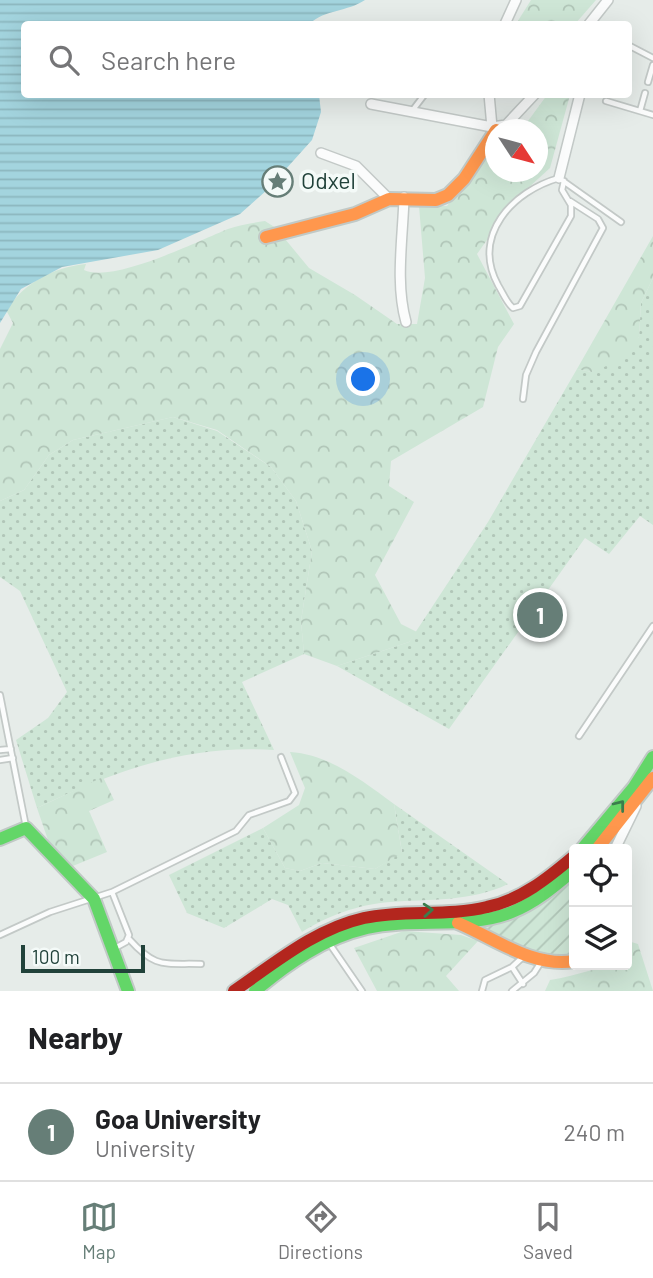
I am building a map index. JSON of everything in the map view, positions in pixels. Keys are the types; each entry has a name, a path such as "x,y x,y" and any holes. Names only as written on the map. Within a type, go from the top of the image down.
{"main road":[{"path":"266,237 355,214 389,199 404,197 436,200 448,195 464,178 485,145"},
{"path":"586,844 634,787 653,757"},
{"path":"601,844 640,798 653,778"},
{"path":"0,839 26,828 94,899 128,991"},
{"path":"234,991 289,952 346,923 397,912 471,910 498,905 527,891 569,860"},
{"path":"255,991 295,961 329,942 377,926 504,915 535,900 569,874"},
{"path":"454,921 542,960 563,965 569,963"}],"street":[{"path":"506,21 516,0"},
{"path":"591,21 607,1"},
{"path":"601,21 607,1"},
{"path":"490,98 494,119"},
{"path":"513,119 533,98"},
{"path":"562,180 579,98"},
{"path":"371,104 485,126"},
{"path":"321,153 356,166 389,199"},
{"path":"404,197 401,267 402,308 406,322"},
{"path":"617,844 640,798"}],"lane":[{"path":"632,47 653,58"},
{"path":"648,82 653,65"},
{"path":"640,111 645,93"},
{"path":"412,112 422,98"},
{"path":"606,101 653,115"},
{"path":"562,180 562,190 573,210 571,216 520,306 513,308 495,279 487,248 495,229 520,196 535,185 562,180 621,222"},
{"path":"523,399 526,375 536,352 603,228 598,219 567,198"},
{"path":"579,736 653,626"},
{"path":"0,695 26,828"},
{"path":"0,750 12,749"},
{"path":"0,935 50,912 112,892 236,831 249,815 289,801 295,793 281,757"},
{"path":"0,760 13,758"},
{"path":"112,892 129,939 145,957 156,963 201,964"},
{"path":"113,949 129,939"},
{"path":"329,942 362,991"},
{"path":"482,991 485,980 512,967 527,953"},
{"path":"512,991 523,984 542,960"},
{"path":"512,967 523,984"}],"green space":[{"path":"531,0 596,0 578,21 518,21"},
{"path":"545,98 569,98 548,170 548,119 529,119"},
{"path":"485,158 485,182 535,182 516,199 477,254 514,324 498,347 483,407 391,461 389,486 414,502 375,575 401,624 417,632 409,642 337,666 304,654 301,621 312,551 296,501 271,467 217,430 173,417 73,440 49,455 24,490 0,501 0,349 13,323 6,310 22,292 40,278 62,269 86,264 84,270 97,273 134,266 228,229 265,221 276,228 309,268 397,324 417,324 425,278 419,206 447,206"},
{"path":"653,236 653,278 641,303 639,337 623,359 592,372 577,369"},
{"path":"653,278 653,525 640,516 609,554 585,538 449,729 337,666 409,642 488,522 577,369 592,372 639,337 641,303"},
{"path":"173,417 217,431 271,467 296,501 312,551 301,621 304,654 242,682 274,750 211,751 152,763 94,782 37,808 16,740 48,718 67,692 20,591 0,577 0,501 24,490 49,455 73,440"},
{"path":"290,752 332,764 358,778 394,804 402,853 375,869 322,863 300,871 285,868 263,828 299,805 305,788"},
{"path":"103,777 114,800 89,811 107,852 68,868 48,840 37,808"},
{"path":"394,804 508,884 465,897 367,905 333,916 302,932 288,905 272,899 224,928 187,913 169,875 263,828 285,868 300,871 322,863 375,869 402,852"},
{"path":"569,881 569,954 534,951 472,924 523,912"},
{"path":"404,931 461,935 478,941 446,976 459,991 377,991 354,948"},
{"path":"632,942 638,944 653,991 545,991 550,980 594,970 632,970"}],"water":[{"path":"0,0 365,0 313,21 21,21 21,98 319,98 321,112 312,140 267,190 240,214 158,250 62,267 21,289 0,323"}],"traffic: fast":[{"path":"586,844 634,787 653,757"},
{"path":"0,839 26,828 94,899 128,991"},
{"path":"255,991 294,961 351,932 403,923 477,921 494,917 529,904 569,874"}],"traffic: slow":[{"path":"266,237 355,214 389,199 436,200 448,195 464,179 485,147"},
{"path":"601,844 653,778"},
{"path":"458,923 529,956 569,961"}],"traffic: jam":[{"path":"234,991 296,948 346,923 379,915 457,912 499,904 534,887 569,860"}],"place":[{"name":"Odxel","path":"278,181"},
{"name":"Goa University","path":"540,615"}]}
